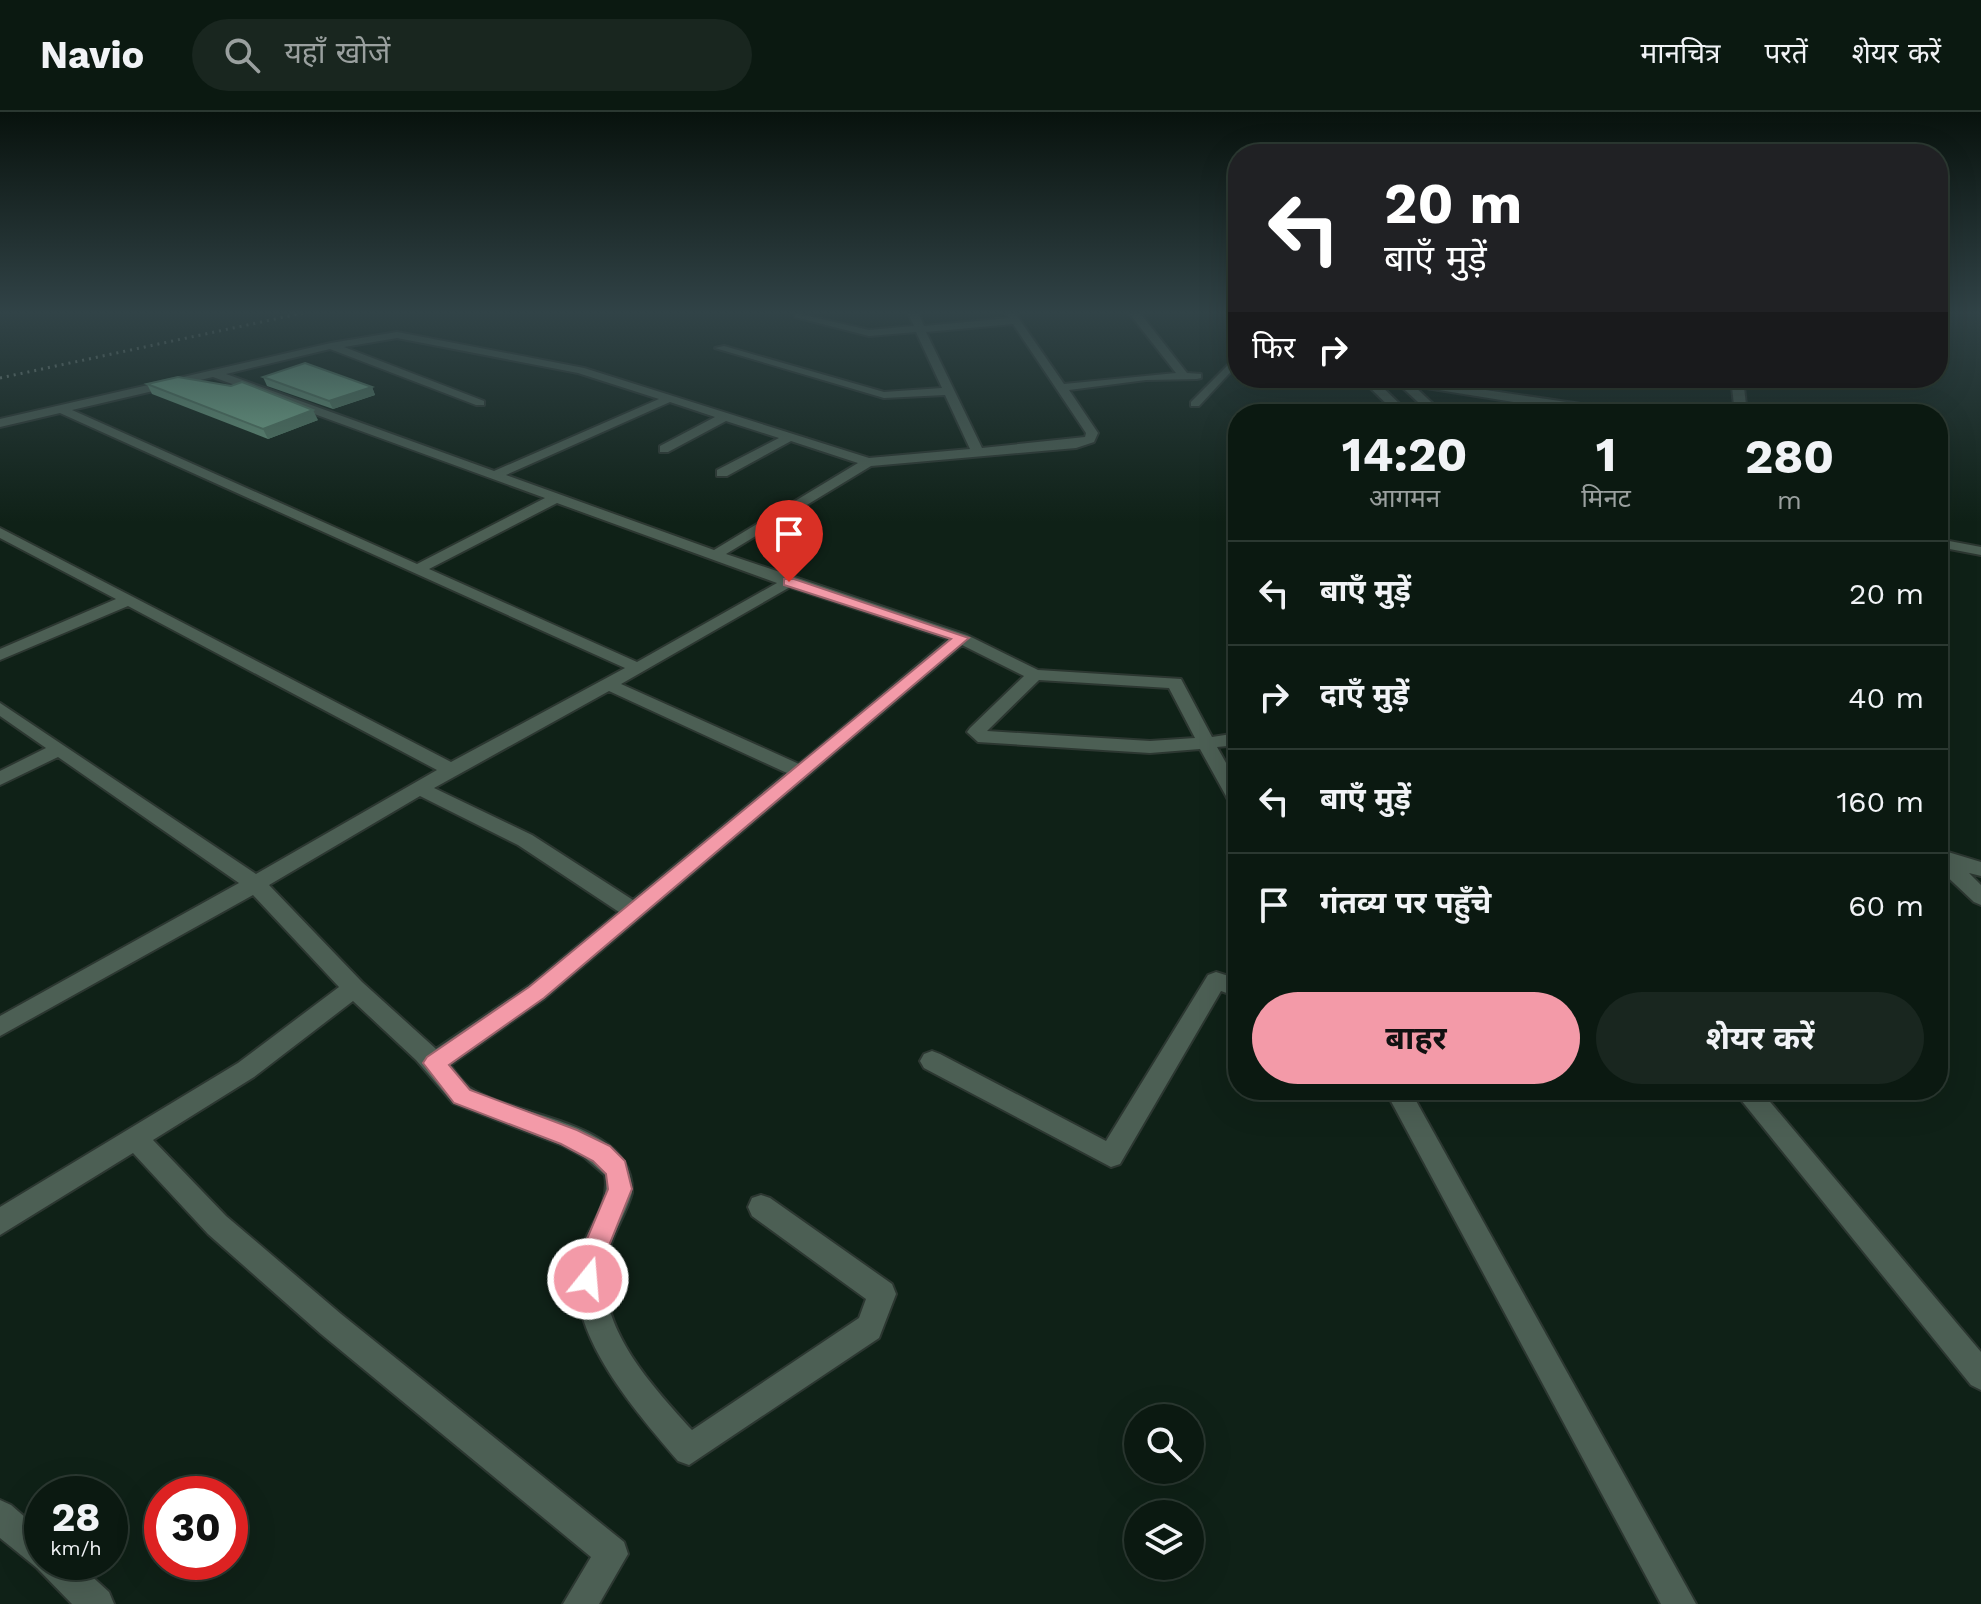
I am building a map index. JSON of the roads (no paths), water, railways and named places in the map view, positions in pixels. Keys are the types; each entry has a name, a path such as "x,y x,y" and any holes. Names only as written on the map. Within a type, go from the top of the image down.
{"street":[{"path":"0,423 171,383"},
{"path":"240,383 789,582 961,638 1035,675 1175,683 1228,783"},
{"path":"427,383 480,403"},
{"path":"618,383 868,462 1090,439 1092,433 1056,383"},
{"path":"841,383 884,395 948,391"},
{"path":"944,383 978,453"},
{"path":"1060,388 1118,383"},
{"path":"1195,404 1215,383"},
{"path":"1377,388 1393,404"},
{"path":"1410,388 1427,404"},
{"path":"1453,388 1546,404"},
{"path":"495,475 668,399"},
{"path":"59,408 638,668"},
{"path":"664,449 724,417"},
{"path":"722,473 790,437"},
{"path":"715,555 868,462"},
{"path":"418,569 556,498"},
{"path":"0,532 451,770"},
{"path":"1948,545 1981,551"},
{"path":"0,1027 789,582"},
{"path":"0,655 130,599"},
{"path":"434,1063 537,992 961,638"},
{"path":"1035,675 976,732 984,738 1001,740 1150,747 1228,740"},
{"path":"608,684 799,771"},
{"path":"0,708 255,884 354,988 434,1063 462,1097 569,1137 602,1153 617,1169 620,1189 593,1253 588,1279 596,1315 627,1372 689,1450 869,1328 881,1306 882,1294 761,1207"},
{"path":"0,779 59,749"},
{"path":"419,788 525,840 632,910"},
{"path":"1948,860 1981,869"},
{"path":"1948,866 1981,897"},
{"path":"932,1061 1111,1156 1216,981 1228,985"},
{"path":"0,1222 246,1070 354,988"},
{"path":"1402,1100 1679,1604"},
{"path":"1753,1100 1981,1375"},
{"path":"135,1138 228,1235 331,1324 612,1554 580,1604"},
{"path":"0,1516 24,1538"},
{"path":"71,1580 97,1604"}]}
